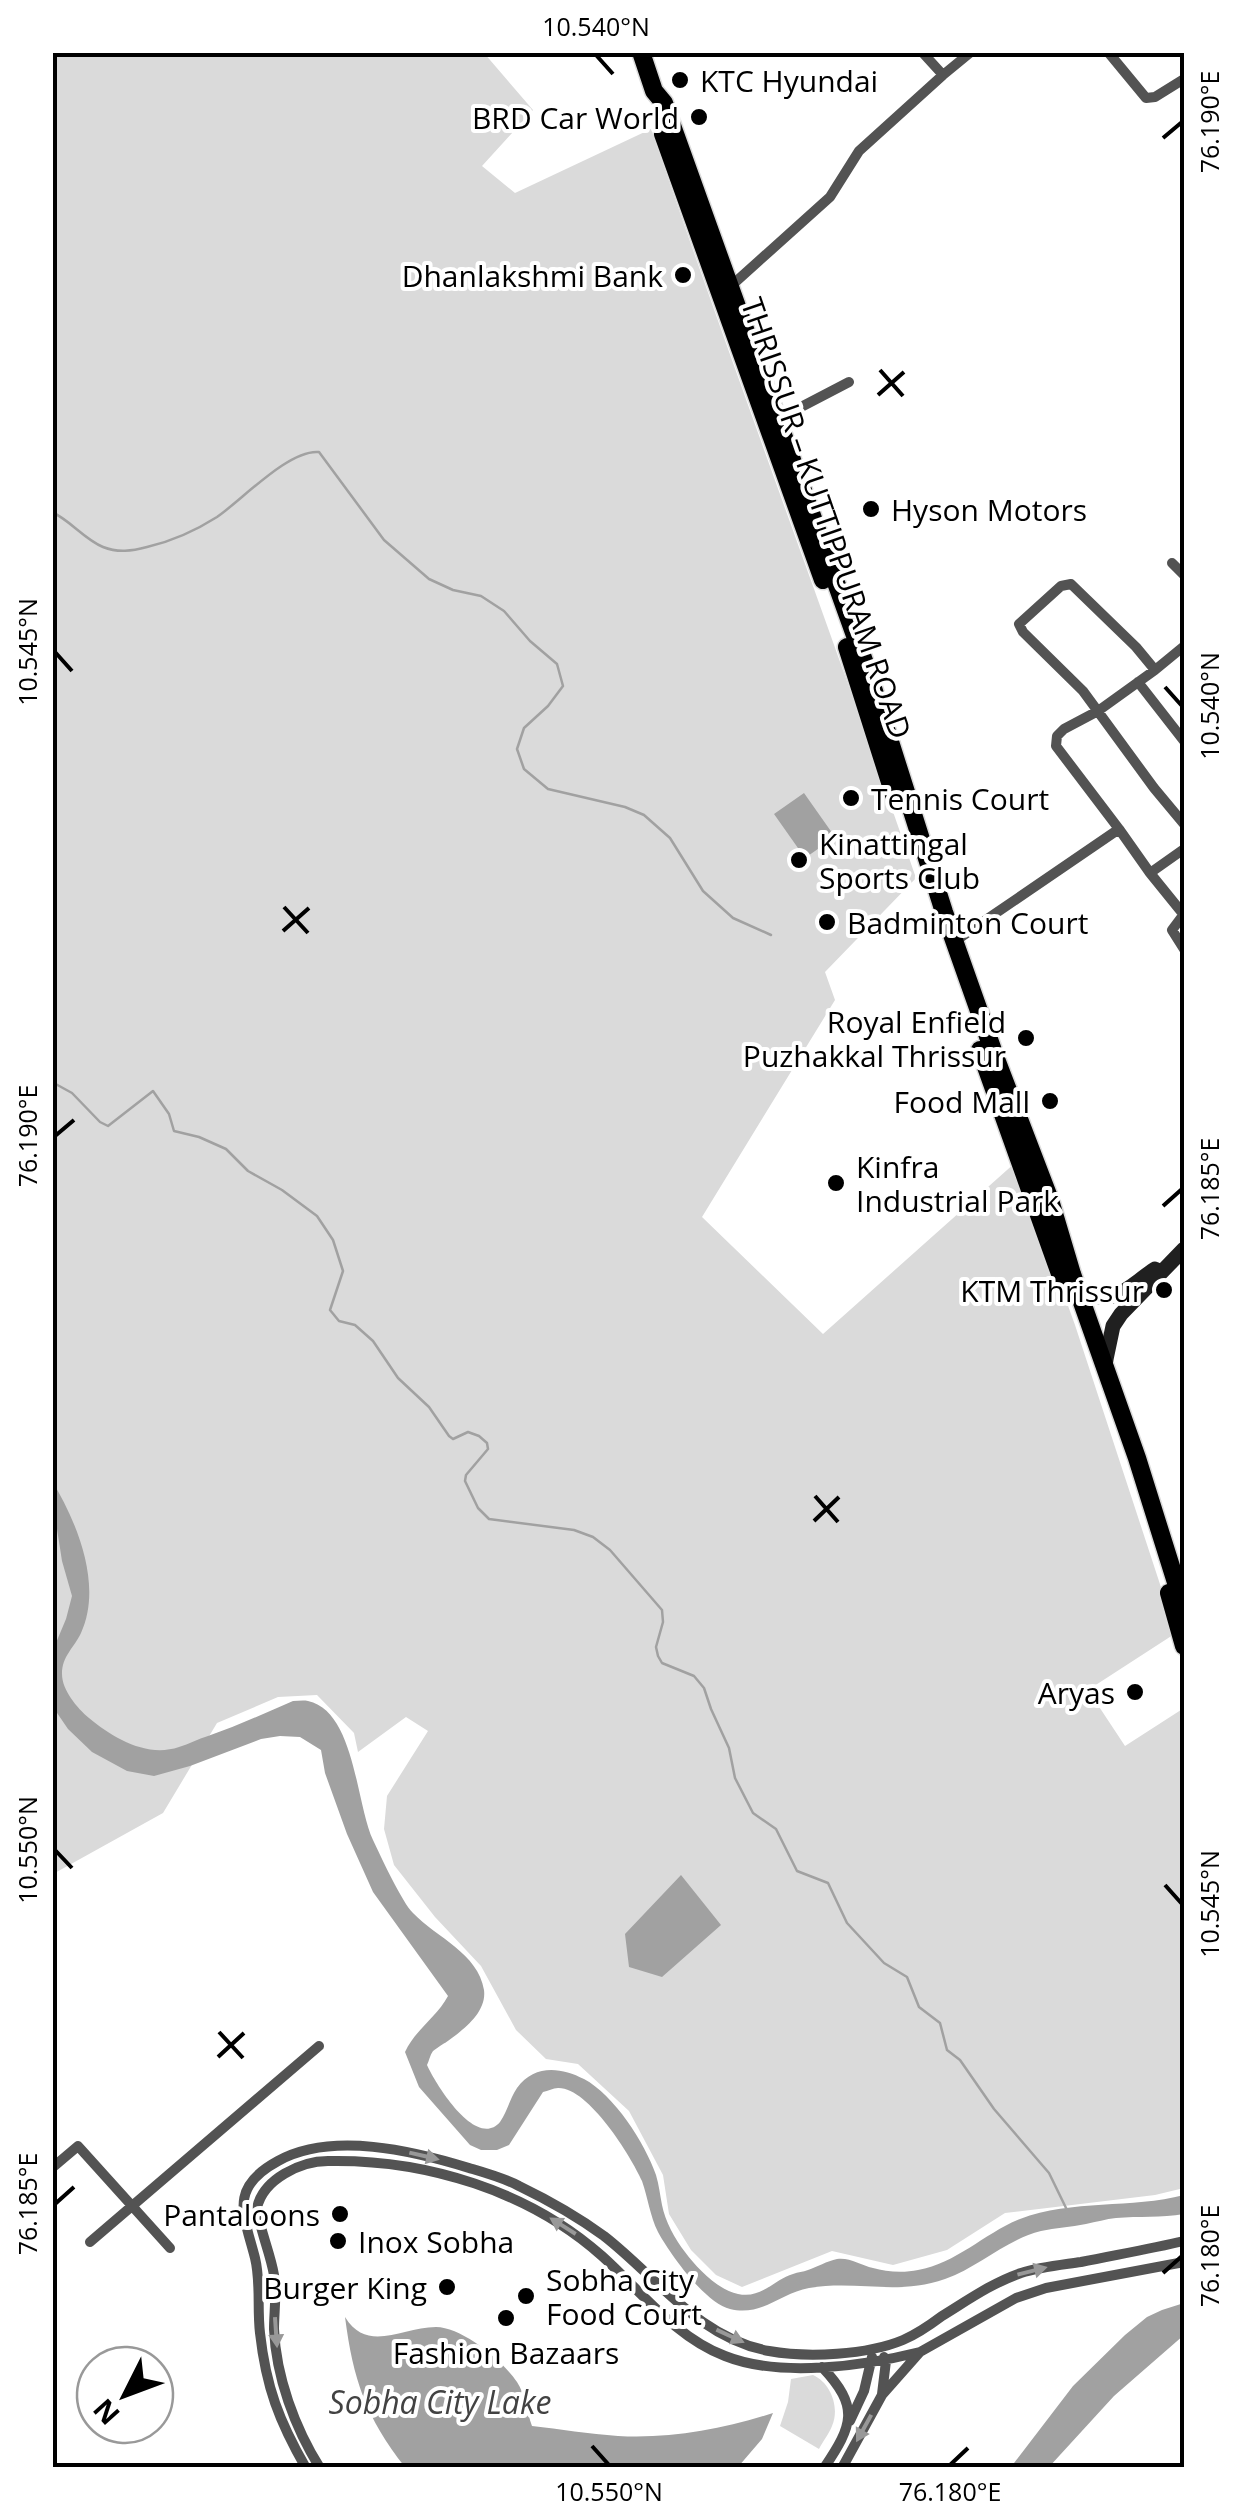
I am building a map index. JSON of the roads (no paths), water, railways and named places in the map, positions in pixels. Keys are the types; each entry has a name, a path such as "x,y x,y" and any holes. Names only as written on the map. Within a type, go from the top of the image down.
{"main road":[{"name":"THRISSUR – KUTTIPPURAM ROAD","path":"640,52 654,90 664,103 867,668 955,942 1044,1182 1184,1608"},
{"name":"THRISSUR – KUTTIPPURAM ROAD","path":"654,90 653,108 853,665 944,948 1137,1492 1184,1646"},
{"path":"1079,1291 1098,1299 1118,1295 1180,1253"},
{"path":"1104,1364 1113,1326 1121,1314 1180,1253"}],"street":[{"path":"922,52 943,75"},
{"path":"731,286 830,196 858,151 971,52"},
{"path":"1108,52 1146,98 1155,97 1184,79"},
{"path":"778,419 849,382"},
{"path":"1172,564 1184,576"},
{"path":"1155,670 1072,584 1061,586 1022,620 1019,628 1098,711 1184,824"},
{"path":"1184,647 1098,711 1064,729 1057,736 1056,746 1184,914 1172,930 1184,949"},
{"path":"1138,682 1184,741"},
{"path":"955,942 1119,829"},
{"path":"1150,873 1184,849"},
{"path":"90,2242 319,2046"},
{"path":"52,2168 78,2146 170,2248"},
{"path":"306,2468 282,2427 270,2390 260,2332 255,2257 242,2206 254,2179 280,2159 310,2148 382,2148 442,2160 516,2184 604,2236 679,2305 708,2326 766,2351 832,2354 878,2348 904,2340 995,2283 1026,2272 1184,2242"},
{"path":"382,2148 383,2164"},
{"path":"320,2468 289,2404 280,2367 274,2333 275,2280 258,2208 260,2196 278,2178 318,2161 383,2164 456,2178 498,2191 570,2230 658,2311 705,2347 728,2358 793,2370 886,2360 920,2352 1016,2298 1046,2288 1184,2262"},
{"path":"271,2165 278,2178"},
{"path":"595,2250 604,2236"},
{"path":"257,2282 275,2280"},
{"path":"878,2348 886,2360 882,2396"},
{"path":"824,2468 864,2390 870,2361 878,2348"},
{"path":"842,2468 882,2396 920,2352"},
{"path":"822,2367 846,2401 850,2421"}],"water":[{"path":"804,793 835,837 805,858 774,814"},
{"path":"52,1481 78,1534 88,1575 87,1614 62,1674 75,1704 120,1739 155,1750 183,1746 293,1701 308,1701 324,1708 345,1740 367,1824 403,1899 413,1913 474,1966 484,1990 482,2006 472,2021 433,2051 427,2065 438,2085 468,2121 490,2128 500,2122 524,2080 540,2071 566,2072 595,2086 617,2108 644,2149 656,2175 665,2217 678,2241 702,2271 723,2288 738,2294 754,2294 786,2277 837,2259 884,2270 918,2270 945,2261 1020,2219 1060,2209 1184,2195 1184,2214 1116,2218 1041,2231 1016,2240 957,2274 927,2284 809,2288 741,2311 710,2298 679,2264 658,2232 642,2181 628,2156 595,2110 570,2091 558,2088 543,2092 509,2145 481,2150 470,2145 419,2087 405,2052 448,1996 373,1892 347,1834 321,1750 300,1737 280,1736 154,1776 127,1771 92,1752 68,1729 53,1707 53,1650 72,1596 53,1520"},
{"path":"681,1875 721,1925 662,1977 629,1967 625,1934"},
{"path":"1184,2303 1184,2335 1114,2396 1049,2467 1011,2467 1073,2386 1125,2335 1147,2317"},
{"name":"Sobha City Lake","path":"345,2317 354,2328 375,2336 436,2327 469,2339 492,2355 517,2382 532,2426 618,2436 657,2436 716,2428 773,2413 762,2439 738,2467 405,2467 380,2432 363,2397"}],"waterway":[{"path":"52,512 103,547 120,551 141,548 200,527 294,458 319,452 384,540 429,579 481,596 504,611 557,664 563,686 524,728 517,749 524,769 548,789 644,815 670,838 703,891 733,918 771,935"},
{"path":"52,1082 72,1093 108,1126 153,1091 169,1114 174,1131 226,1149 248,1171 317,1216 333,1240 343,1271 330,1310 339,1321 355,1325 373,1341 398,1378 429,1407 449,1436 453,1439 468,1432 487,1443 488,1449 465,1481 478,1508 489,1519 574,1530 593,1537 610,1550 662,1610 658,1656 662,1663 694,1676 704,1688 729,1748 735,1778 753,1813 776,1829 797,1871 828,1883 847,1923 884,1963 907,1977 919,2007 940,2023 947,2050 960,2060 994,2109 1049,2173 1067,2210"}],"place":[{"name":"KTC Hyundai","path":"680,80"},
{"name":"BRD Car World","path":"699,117"},
{"name":"Dhanlakshmi Bank","path":"683,275"},
{"name":"Hyson Motors","path":"871,509"},
{"name":"Tennis Court","path":"851,798"},
{"name":"Kinattingal Sports Club","path":"799,860"},
{"name":"Badminton Court","path":"827,922"},
{"name":"Royal Enfield Puzhakkal Thrissur","path":"1026,1038"},
{"name":"Food Mall","path":"1050,1101"},
{"name":"Kinfra Industrial Park","path":"836,1183"},
{"name":"KTM Thrissur","path":"1164,1290"},
{"name":"Aryas","path":"1135,1692"},
{"name":"Pantaloons","path":"340,2214"},
{"name":"Inox Sobha","path":"338,2241"},
{"name":"Burger King","path":"447,2287"},
{"name":"Sobha City Food Court","path":"526,2296"},
{"name":"Fashion Bazaars","path":"506,2318"}]}
